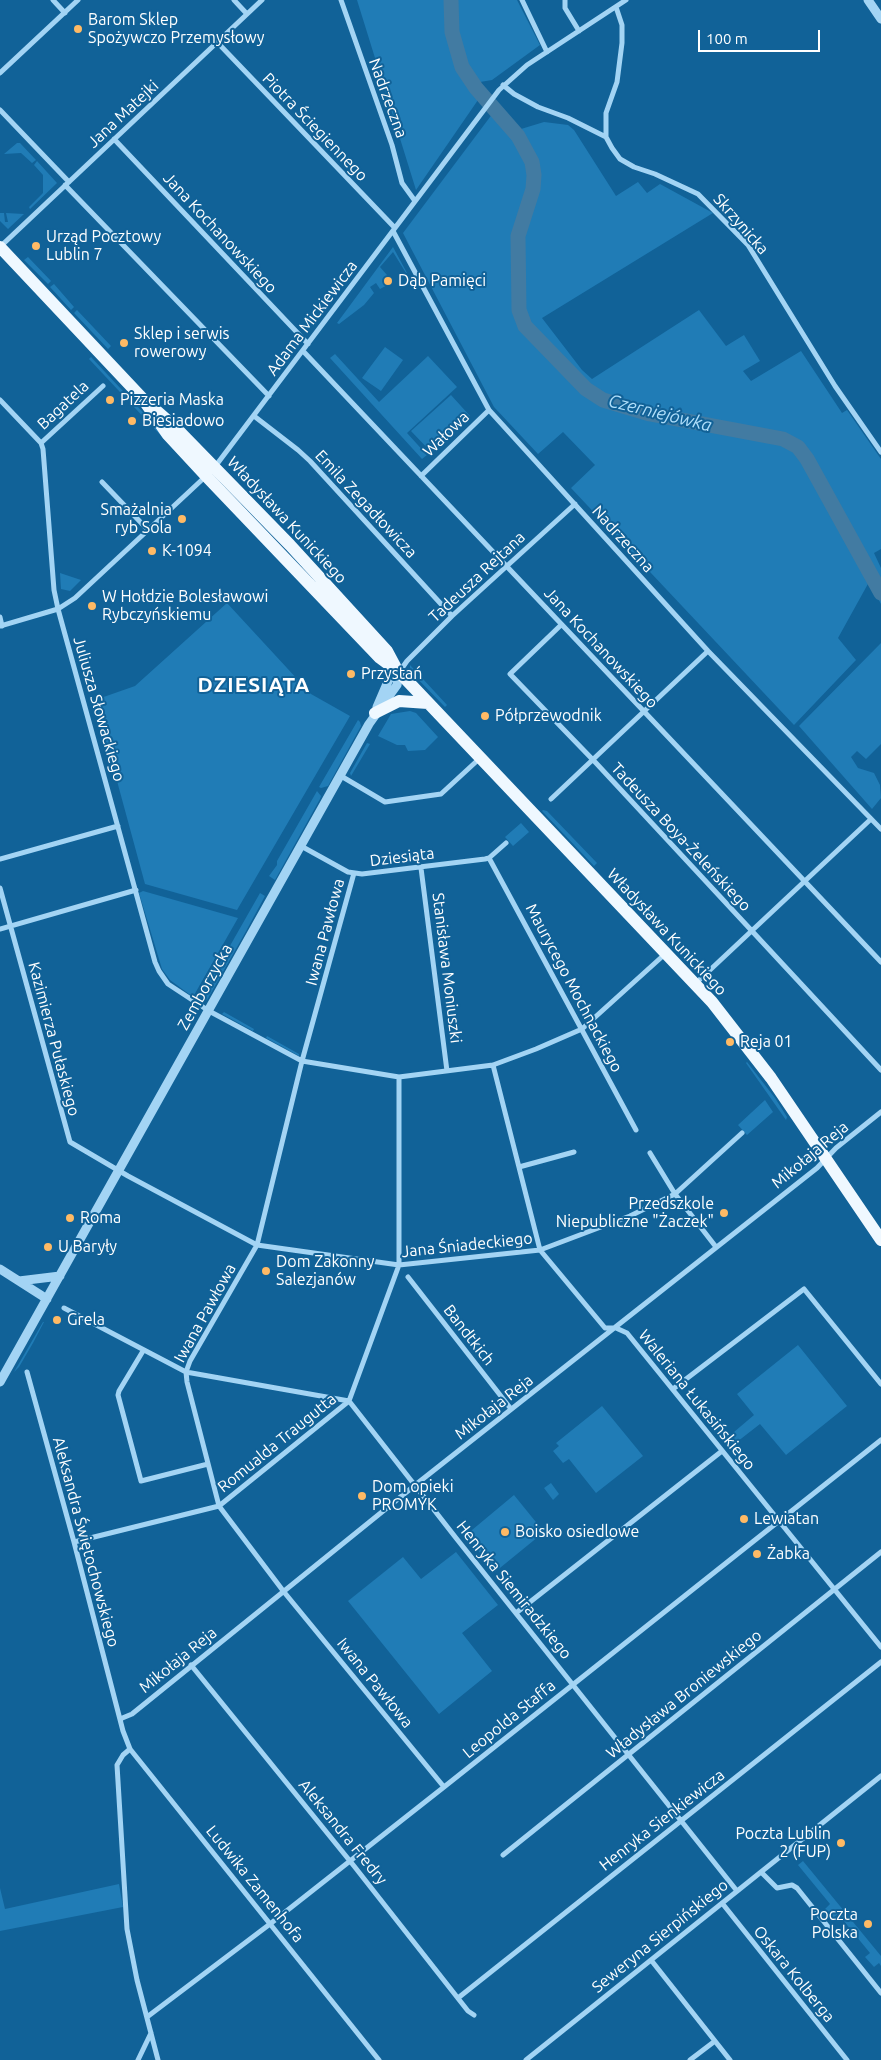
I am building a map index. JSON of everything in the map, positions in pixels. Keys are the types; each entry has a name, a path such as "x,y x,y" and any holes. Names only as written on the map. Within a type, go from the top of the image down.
{"main road":[{"name":"Władysława Kunickiego","path":"0,247 143,399 168,434 211,471 290,545 387,652 399,672 695,984 760,1062 881,1240"},
{"path":"376,712 399,701 428,703"}],"street":[{"path":"53,0 65,13"},
{"path":"0,73 78,0"},
{"path":"234,0 247,14"},
{"name":"Jana Matejki","path":"0,247 262,0"},
{"name":"Nadrzeczna","path":"341,0 377,108 392,145 402,183 415,202"},
{"path":"522,0 547,52"},
{"path":"565,0 565,8 579,30"},
{"name":"Adama Mickiewicza","path":"1,626 58,609 75,598 211,471 496,93 518,72 626,0"},
{"path":"868,0 881,19"},
{"path":"504,85 514,94 538,107 568,118 606,137 606,113 621,58 622,25 616,7"},
{"name":"Piotra Ściegiennego","path":"217,42 394,230"},
{"path":"0,110 80,200 269,396"},
{"name":"Skrzynicka","path":"606,137 620,159 634,168 655,174 698,194 748,246 834,386 881,452"},
{"name":"Jana Kochanowskiego","path":"114,140 308,344"},
{"name":"Nadrzeczna","path":"394,230 489,410 708,651 881,829"},
{"name":"Jana Kochanowskiego","path":"303,351 881,962"},
{"name":"Bagatela","path":"41,444 103,386"},
{"path":"0,400 41,444"},
{"name":"Wałowa","path":"421,476 489,410"},
{"name":"Emila Zegadłowicza","path":"254,416 310,461 452,616"},
{"name":"Juliusza Słowackiego","path":"41,444 43,449 54,590 58,609 159,971 168,984 209,1011 302,1061 398,1077 493,1065 582,1029 666,954"},
{"path":"102,482 148,530"},
{"name":"Tadeusza Rejtana","path":"399,672 407,661 452,616 574,504"},
{"path":"0,617 1,626"},
{"name":"Tadeusza Boya-Żeleńskiego","path":"561,625 510,674 752,930 881,1070"},
{"path":"551,799 708,651"},
{"name":"Zemborzycka","path":"0,1382 376,712 397,685 399,672"},
{"path":"340,776 386,802 441,794 480,758"},
{"path":"695,984 871,819"},
{"path":"0,859 118,826"},
{"path":"489,858 506,844"},
{"name":"Dziesiąta","path":"302,846 354,874 421,868 489,858"},
{"name":"Maurycego Mochnackiego","path":"489,858 636,1130"},
{"name":"Stanisława Moniuszki","path":"421,868 447,1071"},
{"name":"Iwana Pawłowa","path":"354,874 302,1061 257,1245 186,1372 218,1506 284,1592 444,1787"},
{"name":"Kazimierza Pułaskiego","path":"0,888 68,1139 73,1145 119,1170"},
{"path":"0,928 136,890"},
{"name":"Waleriana Łukasińskiego","path":"493,1065 540,1250 604,1328 616,1328 627,1333 881,1647"},
{"name":"Romualda Traugutta","path":"74,1542 218,1506 349,1401 399,1265 398,1077"},
{"name":"Mikołaja Reja","path":"120,1719 132,1714 511,1409 827,1160 836,1148 881,1112"},
{"name":"Jana Śniadeckiego","path":"119,1170 257,1245 399,1265 540,1250 630,1216 675,1194 742,1133"},
{"path":"519,1167 574,1152"},
{"path":"650,1153 675,1194 716,1247"},
{"path":"0,1269 47,1299"},
{"path":"19,1281 60,1276"},
{"name":"Bandtkich","path":"408,1277 511,1409"},
{"path":"673,1389 804,1288 881,1384"},
{"path":"64,1308 186,1372 349,1401"},
{"path":"143,1351 118,1395 141,1481 208,1464"},
{"name":"Aleksandra Świętochowskiego","path":"26,1372 74,1542 120,1719"},
{"name":"Henryka Siemiradzkiego","path":"349,1401 737,1891"},
{"name":"Leopolda Staffa","path":"147,2017 270,1924 881,1440"},
{"path":"516,1613 722,1451"},
{"name":"Władysława Broniewskiego","path":"503,1856 881,1552"},
{"name":"Henryka Sienkiewicza","path":"458,1998 881,1662"},
{"name":"Aleksandra Fredry","path":"191,1665 350,1860 468,2011 474,2015"},
{"name":"Ludwika Zamenhofa","path":"120,1719 130,1749 379,2060"},
{"path":"130,1749 123,1754 117,1765 129,1940 136,1980 158,2060"},
{"name":"Seweryna Sierpińskiego","path":"526,2060 881,1776"},
{"path":"761,1872 776,1888 792,1885 797,1888 881,1993"},
{"name":"Oskara Kolberga","path":"722,1903 847,2060"},
{"path":"651,1960 730,2060"},
{"path":"138,2060 151,2032"},
{"path":"690,2060 715,2041"}],"shaded area":[{"path":"357,0 517,0 540,45 492,80 480,82 521,129 544,122 568,125 574,130 616,196 638,182 647,193 660,184 713,213 542,318 582,370 592,379 699,310 726,346 744,335 760,361 743,371 751,381 801,351 842,413 847,410 881,459 881,549 874,553 881,568 881,604 869,582 838,638 856,660 794,725 571,488 595,465 563,432 538,454 494,407 403,233 493,113 478,100 416,190"},
{"path":"17,143 20,143 36,160 32,163 21,153 4,154"},
{"path":"37,161 57,183 30,209 29,207 43,193 43,175 34,165"},
{"path":"0,213 4,213 5,222 8,222 6,213 24,214 8,229 0,221"},
{"path":"393,247 407,273 393,252 380,267 393,282 380,289 376,283 370,287 374,293 364,305 339,324 337,323"},
{"path":"28,257 51,281 48,284 24,260"},
{"path":"54,284 74,307 71,310 50,287"},
{"path":"77,310 111,346 108,349 74,313"},
{"path":"385,347 403,360 381,391 362,378"},
{"path":"335,354 379,402 428,356 457,387 407,433 427,455 422,459 330,358"},
{"path":"91,357 182,454 180,456 89,359"},
{"path":"451,395 470,416 431,452 411,431"},
{"path":"60,573 81,580 70,591 61,589"},
{"path":"227,603 311,694 350,716 237,910 145,884 95,700 135,686"},
{"path":"881,643 881,744 866,759 857,751 851,757 858,768 874,773 880,785 881,798 872,809 799,726"},
{"path":"410,665 447,705 445,707 410,671"},
{"path":"410,711 416,713 438,737 425,750 408,751 405,745 397,745 378,736 391,714"},
{"path":"358,720 361,726 328,786 319,787"},
{"path":"367,743 370,744 351,776 350,773"},
{"path":"317,791 321,796 320,799 275,880 269,876 277,865 277,861"},
{"path":"542,811 547,811 597,863 594,866"},
{"path":"521,823 529,832 513,846 505,837"},
{"path":"143,891 238,918 193,997 170,980 162,969 139,893"},
{"path":"260,893 265,896 245,933 207,1000 200,1001 206,988"},
{"path":"224,1012 254,1029 253,1031 222,1014"},
{"path":"267,1036 299,1054 299,1056 266,1038"},
{"path":"746,1063 775,1098 787,1117 786,1120"},
{"path":"765,1100 773,1112 747,1135 738,1125"},
{"path":"43,1322 33,1343 14,1372"},
{"path":"798,1345 847,1406 786,1455 760,1424 733,1445 727,1438 754,1415 737,1394"},
{"path":"602,1406 643,1456 596,1493 569,1459 563,1463 553,1451 559,1446 556,1443"},
{"path":"551,1483 559,1494 553,1500 544,1488"},
{"path":"514,1495 544,1532 495,1572 466,1535"},
{"path":"456,1552 498,1605 462,1633 492,1671 439,1714 348,1601 403,1557 421,1579"},
{"path":"803,1861 881,1956 881,1966 879,1963 874,1967 865,1957 870,1953 838,1914 833,1918 825,1909 830,1904 798,1865"},
{"path":"119,1884 123,1907 0,1931 0,1888 5,1909"}],"waterway":[{"name":"Czerniejówka","path":"451,0 452,32 462,67 476,88 518,136 532,162 534,175 533,189 518,236 519,310 525,326 586,389 603,400 650,414 783,439 798,447 807,459 881,593"}],"place":[{"name":"Barom Sklep Spożywczo Przemysłowy","path":"78,29"},
{"name":"Urząd Pocztowy Lublin 7","path":"36,246"},
{"name":"Dąb Pamięci","path":"388,281"},
{"name":"Sklep i serwis rowerowy","path":"124,343"},
{"name":"Pizzeria Maska","path":"110,400"},
{"name":"Biesiadowo","path":"132,421"},
{"name":"Smażalnia ryb Sola","path":"182,519"},
{"name":"K-1094","path":"152,551"},
{"name":"W Hołdzie Bolesławowi Rybczyńskiemu","path":"92,606"},
{"name":"Przystań","path":"351,674"},
{"name":"Półprzewodnik","path":"485,716"},
{"name":"Reja 01","path":"730,1042"},
{"name":"Przedszkole Niepubliczne \"Żaczek\"","path":"724,1213"},
{"name":"Roma","path":"70,1218"},
{"name":"U Baryły","path":"48,1247"},
{"name":"Dom Zakonny Salezjanów","path":"266,1271"},
{"name":"Grela","path":"57,1320"},
{"name":"Dom opieki PROMYK","path":"362,1496"},
{"name":"Lewiatan","path":"744,1519"},
{"name":"Boisko osiedlowe","path":"505,1532"},
{"name":"Żabka","path":"757,1554"},
{"name":"Poczta Lublin 2 (FUP)","path":"841,1843"},
{"name":"Poczta Polska","path":"868,1924"}],"district":[{"name":"DZIESIĄTA","path":"254,685"}]}
